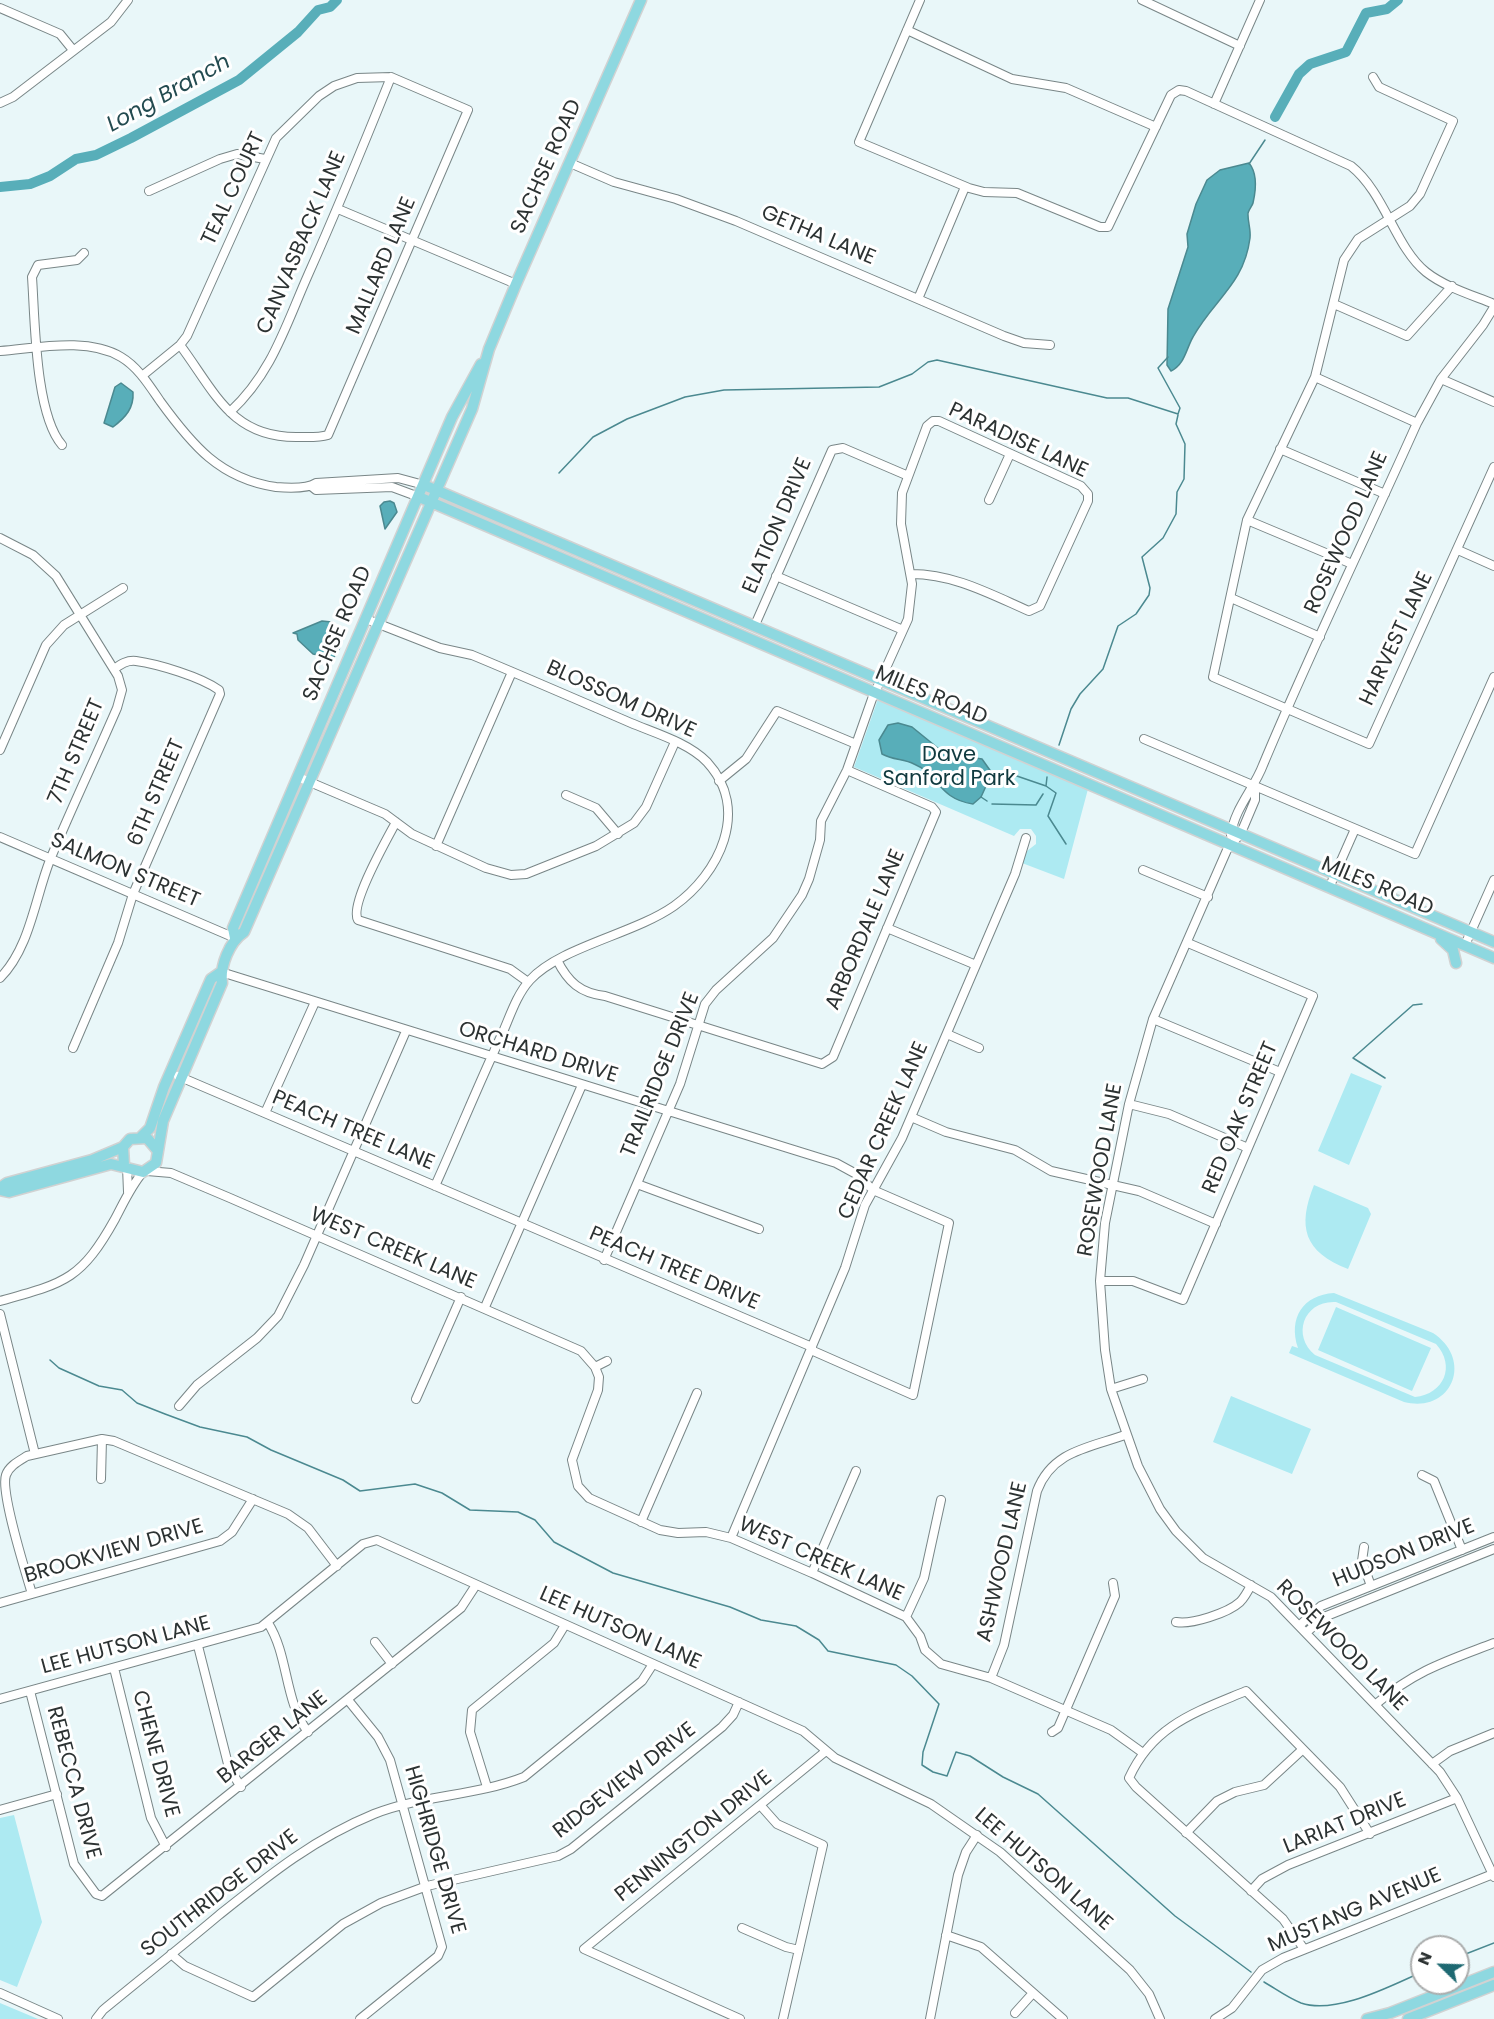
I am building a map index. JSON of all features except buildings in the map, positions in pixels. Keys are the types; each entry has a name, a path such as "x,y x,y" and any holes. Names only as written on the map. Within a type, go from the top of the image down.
{"main road":[{"name":"SACHSE ROAD","path":"235,938 244,932 472,409 489,350 516,284 641,0"},
{"name":"SACHSE ROAD","path":"158,1154 163,1121 222,983 221,972 235,938 233,928 452,417 489,350"},
{"name":"MILES ROAD","path":"424,485 756,624 1494,942"},
{"name":"MILES ROAD","path":"419,497 1494,958"},
{"path":"657,600 664,586"},
{"path":"1024,758 1031,742"},
{"path":"1428,930 1448,944 1456,963"},
{"name":"SACHSE ROAD","path":"141,1137 150,1127 170,1073 211,979 221,972"},
{"path":"141,1137 152,1141 158,1154 152,1168 145,1171 111,1164 60,1180 9,1192 0,1189 7,1183 92,1160 123,1147 130,1139 141,1137"},
{"path":"123,1147 125,1166"},
{"path":"1367,2019 1390,2013 1494,1972"},
{"path":"1408,2019 1494,1985"}],"street":[{"path":"0,103 13,97 111,22 128,0"},
{"path":"920,0 859,142 965,186 984,192 1017,193 1100,227 1108,227 1171,95 1179,90 1351,166 1364,177 1406,246 1425,272 1494,305"},
{"path":"1142,0 1240,45"},
{"path":"1214,104 1260,0"},
{"path":"0,8 60,34 73,50"},
{"path":"907,30 1012,79 1066,88 1156,127"},
{"name":"TEAL COURT","path":"142,375 180,345 198,316 265,159 286,126 334,86 363,77 391,77 468,110"},
{"name":"CANVASBACK LANE","path":"230,412 250,393 268,366 338,209 391,77"},
{"path":"1286,710 1213,677 1247,520 1315,377 1344,260 1358,239 1410,206 1420,194 1452,121 1379,87 1373,77"},
{"name":"MALLARD LANE","path":"230,412 238,421 258,433 282,437 328,435 468,110"},
{"path":"149,191 214,161 237,154 265,159"},
{"name":"GETHA LANE","path":"570,163 614,182 676,199 736,221 1004,336 1024,343 1050,345"},
{"path":"918,299 965,186"},
{"path":"338,209 516,284"},
{"path":"62,445 53,434 42,391 33,270 38,265 77,260 84,253"},
{"path":"1334,304 1407,336 1452,286"},
{"name":"ROSEWOOD LANE","path":"1493,1875 1457,1798 1432,1764 1307,1632 1271,1598 1203,1558 1176,1532 1142,1475 1125,1435 1112,1389 1105,1350 1100,1281 1105,1223 1112,1185 1130,1104 1153,1019 1236,830 1255,800 1255,786 1286,710 1417,423 1440,379 1483,326 1494,305"},
{"path":"180,345 230,412"},
{"path":"0,351 79,346 103,349 122,358 142,375 182,429 209,459 241,480 282,488 311,486 316,483 398,478 424,485"},
{"path":"1315,377 1417,423"},
{"path":"1440,379 1494,402"},
{"name":"PARADISE LANE","path":"911,574 934,574 952,578 1029,611 1036,610 1040,606 1088,501 1088,494 1081,486 939,421 933,421"},
{"name":"TRAILRIDGE DRIVE","path":"604,1260 669,1112 705,1004 716,990 773,938 802,895 814,865 821,821 847,770 875,693 903,630 911,602 911,574 901,524 902,493 906,476 927,426 933,421"},
{"name":"ELATION DRIVE","path":"756,624 832,450 843,448 906,476"},
{"path":"1280,449 1385,494"},
{"path":"989,500 1010,454"},
{"name":"HARVEST LANE","path":"1286,710 1369,744 1494,467"},
{"path":"311,486 316,490 393,487 419,497"},
{"path":"1247,520 1352,564"},
{"name":"7TH STREET","path":"0,538 44,563 56,576 114,669 122,690 117,708 50,859 27,931 11,965 0,978"},
{"path":"1458,550 1494,566"},
{"path":"776,576 903,630"},
{"path":"0,750 46,645 64,625 123,588"},
{"path":"1231,598 1320,637"},
{"name":"BLOSSOM DRIVE","path":"366,619 440,648 465,652 675,742 699,756 719,781 728,814 726,830 713,868 698,886 652,920 557,960 528,982 491,1057 435,1186"},
{"name":"6TH STREET","path":"73,1048 117,943 134,894 220,694 219,690 201,680 135,661 124,662 114,669"},
{"path":"436,846 512,672"},
{"path":"1144,739 1414,854 1494,677"},
{"path":"719,781 746,759 777,711 856,744"},
{"path":"298,777 384,814 412,834 436,846 511,875 526,874 559,862 618,834 634,823 646,807 675,742"},
{"name":"ARBORDALE LANE","path":"698,1026 822,1064 833,1057 936,812 932,807 847,770"},
{"path":"566,795 596,808 618,834"},
{"path":"396,822 355,910 358,920 510,969 528,982"},
{"path":"1329,888 1355,829"},
{"name":"SALMON STREET","path":"0,837 235,938"},
{"name":"CEDAR CREEK LANE","path":"732,1538 845,1268 865,1205 910,1117 947,1034 1015,874 1026,838"},
{"path":"1143,870 1208,897"},
{"path":"1465,945 1494,880"},
{"path":"887,928 976,965"},
{"name":"RED OAK STREET","path":"1100,1281 1133,1281 1183,1300 1313,996 1188,943"},
{"path":"557,960 566,979 592,994 605,996 698,1026"},
{"name":"ORCHARD DRIVE","path":"221,972 836,1163 858,1175 873,1190"},
{"path":"265,1113 315,1002"},
{"path":"1153,1019 1280,1072"},
{"path":"179,1406 197,1385 257,1338 278,1316 317,1236 406,1031"},
{"path":"947,1034 979,1048"},
{"name":"PEACH TREE LANE","path":"170,1073 521,1223"},
{"path":"484,1307 582,1085"},
{"path":"1130,1104 1169,1114 1248,1148"},
{"path":"910,1117 946,1132 1015,1150 1051,1171 1139,1191 1215,1224"},
{"name":"WEST CREEK LANE","path":"158,1154 171,1173"},
{"path":"125,1166 128,1192"},
{"path":"0,1301 60,1283 80,1270 93,1258 128,1192 145,1171"},
{"name":"WEST CREEK LANE","path":"145,1171 171,1173 574,1347 595,1367 598,1390 576,1444 572,1460 575,1478 589,1498 641,1522 678,1533 706,1532 732,1538 812,1573 906,1617 926,1650 941,1664 991,1678 1111,1730 1143,1753"},
{"path":"636,1184 759,1229"},
{"path":"812,1349 913,1395 949,1223 873,1190"},
{"name":"PEACH TREE DRIVE","path":"521,1223 812,1349"},
{"path":"416,1399 461,1297"},
{"path":"0,1314 35,1454"},
{"path":"595,1367 607,1361"},
{"path":"1112,1389 1143,1379"},
{"path":"641,1522 696,1393"},
{"name":"ASHWOOD LANE","path":"991,1678 1004,1645 1036,1491 1042,1477 1060,1458 1071,1452 1125,1435"},
{"path":"101,1479 102,1439"},
{"path":"32,1594 5,1482 10,1468 18,1461 35,1454 102,1439 114,1441 288,1514 308,1528 337,1566"},
{"path":"812,1573 856,1471"},
{"path":"1422,1474 1434,1481 1462,1550"},
{"name":"BROOKVIEW DRIVE","path":"0,1603 220,1541 232,1532 253,1499"},
{"path":"906,1617 924,1578 941,1500"},
{"name":"HUDSON DRIVE","path":"1300,1625 1321,1606 1494,1537"},
{"name":"LEE HUTSON LANE","path":"0,1699 198,1646 268,1623 370,1540 376,1540 802,1731 847,1765 915,1795 977,1834 1130,1970 1149,1994 1160,2019"},
{"path":"1364,1547 1362,1561 1371,1586"},
{"name":"HUDSON DRIVE","path":"1307,1632 1324,1617 1494,1549"},
{"path":"1052,1732 1058,1728 1066,1711 1115,1596 1113,1582"},
{"name":"BARGER LANE","path":"86,1882 96,1894 107,1895 461,1608 476,1585"},
{"path":"1176,1622 1186,1624 1229,1608 1241,1601 1251,1586"},
{"path":"268,1623 276,1639 299,1720 308,1732"},
{"path":"487,1787 470,1732 472,1710 554,1643 565,1625"},
{"path":"375,1642 392,1664"},
{"path":"1376,1704 1405,1680 1423,1670 1494,1642"},
{"path":"198,1646 229,1768 241,1787"},
{"name":"SOUTHRIDGE DRIVE","path":"96,2019 103,2010 171,1954 304,1849 351,1824 403,1804 515,1780 534,1770 642,1681 653,1664"},
{"name":"CHENE DRIVE","path":"114,1668 151,1818 166,1846"},
{"name":"REBECCA DRIVE","path":"30,1691 74,1864 86,1882"},
{"path":"1304,1949 1283,1919 1186,1833 1129,1778 1143,1753 1161,1732 1187,1715 1246,1691 1340,1787 1370,1834"},
{"name":"HIGHRIDGE DRIVE","path":"348,1700 384,1748 403,1804 442,1940 442,1951 360,2019"},
{"name":"RIDGEVIEW DRIVE","path":"171,1954 185,1966 253,1997 343,1924 381,1903 427,1886 538,1863 571,1849 722,1727 733,1715 739,1702"},
{"path":"1432,1764 1450,1751 1494,1733"},
{"path":"1186,1833 1217,1801 1235,1792 1264,1785 1302,1750"},
{"name":"PENNINGTON DRIVE","path":"740,2019 584,1949 826,1751"},
{"path":"0,1810 57,1794"},
{"name":"LARIAT DRIVE","path":"1251,1891 1262,1879 1288,1865 1457,1798"},
{"path":"761,1806 777,1824 823,1845 783,2019"},
{"path":"930,2019 961,1865 977,1834"},
{"name":"MUSTANG AVENUE","path":"1215,2019 1232,2008 1262,1970 1304,1949 1493,1875"},
{"path":"742,1928 786,1947 799,1950"},
{"path":"946,1935 981,1947 1063,2019"},
{"path":"0,1993 58,2019"},
{"path":"1016,2013 1033,1993"}],"green space":[{"name":"Dave Sanford Park","path":"878,699 1088,789 1064,879 1022,863 1027,851 1036,844 1036,836 1031,829 1020,829 1014,836 854,767"},
{"path":"1351,1073 1382,1086 1349,1165 1318,1151"},
{"path":"1314,1185 1368,1208 1371,1214 1348,1269 1322,1255 1313,1246 1308,1236 1306,1213"},
{"path":"1334,1293 1433,1333 1445,1344 1453,1357 1452,1382 1445,1393 1435,1400 1421,1404 1404,1402 1289,1353 1292,1346 1298,1348 1295,1327 1301,1310 1306,1303 1323,1295","holes":["1336,1302 1436,1344 1445,1361 1444,1378 1433,1391 1415,1397 1315,1355 1304,1338 1304,1320 1316,1307"]},
{"path":"1336,1307 1431,1348 1412,1391 1318,1350"},
{"path":"1231,1396 1311,1429 1292,1474 1213,1442"},
{"path":"14,1815 42,1922 17,1987 0,1980 0,1818"},
{"path":"0,2003 38,2019 0,2019"}],"shaded area":[{"path":"1249,163 1254,172 1255,188 1253,203 1248,214 1250,235 1247,254 1235,280 1201,324 1182,360 1171,371 1167,365 1168,309 1188,247 1187,234 1196,204 1207,180 1220,170"},
{"path":"121,383 133,392 132,403 125,416 113,427 104,423 115,387"},
{"path":"390,501 394,503 397,512 385,529 380,506"},
{"path":"322,621 332,622 340,636 341,644 333,658 313,654 298,640 297,634 293,633"},
{"path":"898,723 912,727 944,753 982,759 992,773 981,797 973,804 961,801 946,792 922,768 882,754 879,740 888,725"}],"waterway":[{"name":"Long Branch","path":"0,187 30,184 50,176 76,159 96,155 239,80 298,32 318,10 330,7 337,0"},
{"path":"1275,117 1299,74 1310,64 1346,52 1366,13 1387,9 1398,0"},
{"path":"1249,164 1265,140"},
{"path":"559,473 593,437 627,419 685,397 724,390 879,387 912,374 928,362 937,360 1107,398 1128,398 1178,414 1180,408 1158,368 1168,357"},
{"path":"1059,745 1071,709 1080,694 1103,669 1118,626 1136,614 1149,595 1150,588 1142,557 1163,538 1176,514 1177,492 1184,479 1185,444 1176,424 1178,415"},
{"path":"991,775 1011,774 1046,786 1047,777"},
{"path":"1046,786 1056,793 1048,816 1066,844"},
{"path":"992,804 1036,805 1043,794"},
{"path":"981,797 987,801"},
{"path":"1385,1078 1353,1058 1413,1005 1422,1004"},
{"path":"50,1360 59,1368 99,1386 122,1390 137,1403 165,1414 200,1427 247,1437 271,1450 343,1480 360,1491 415,1484 442,1493 470,1510 518,1512 535,1520 554,1542 613,1573 730,1607 761,1620 796,1626 819,1640 828,1651 896,1665 912,1676 939,1704 923,1752 922,1765 933,1772 947,1776 956,1752 970,1756 1003,1777 1038,1794 1175,1916 1251,1972"},
{"path":"1470,1952 1494,1943"},
{"path":"1264,1982 1301,2003 1315,2006 1363,1997 1410,1977"}]}
